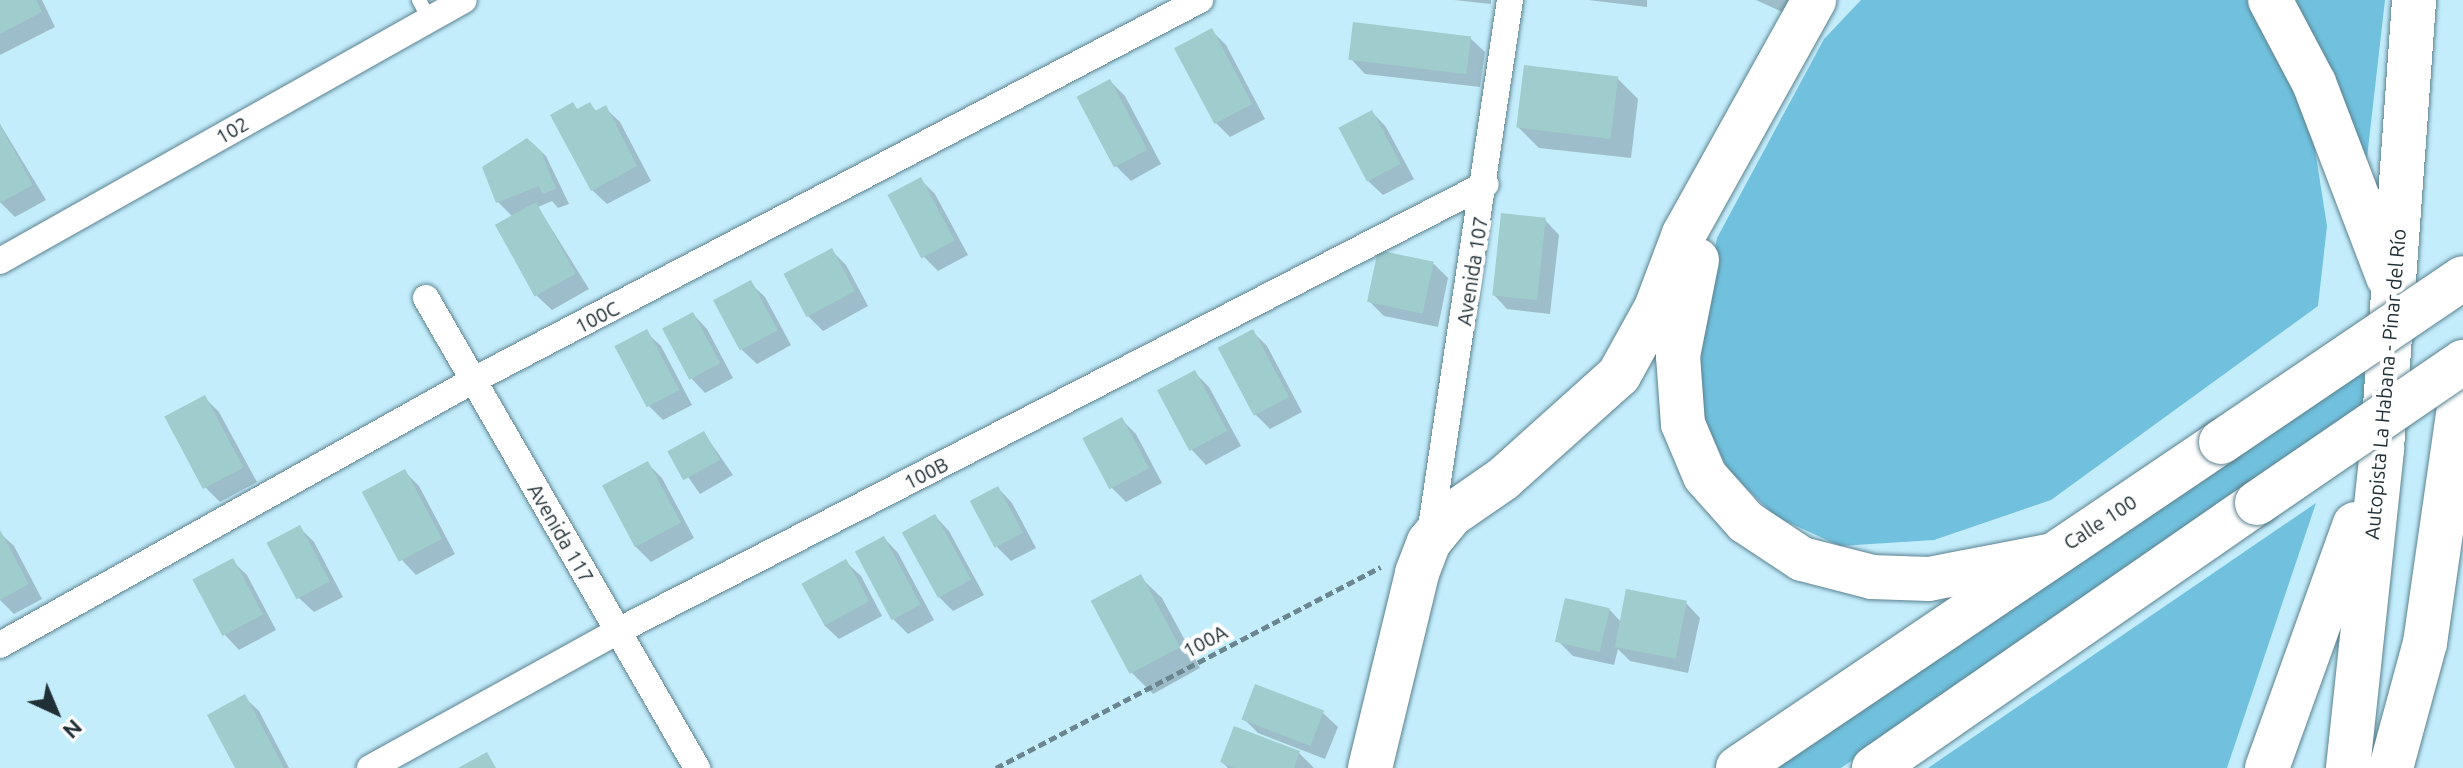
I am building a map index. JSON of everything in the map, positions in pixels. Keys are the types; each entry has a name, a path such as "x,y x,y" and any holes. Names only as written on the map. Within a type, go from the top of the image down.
{"highway":[{"path":"1370,768 1417,573 1429,542 1451,515 1503,479 1619,375 1656,308 1684,234 1814,0"},
{"path":"1840,0 1809,34 1702,238 1678,356 1683,424 1705,476 1746,522 1802,559 1872,577 1929,579 2048,556"},
{"path":"2270,0 2314,83 2394,295"},
{"name":"Autopista La Habana - Pinar del Río","path":"2348,768 2382,437 2414,0"},
{"name":"Calle 100","path":"1738,768 2463,278"},
{"path":"1874,768 1896,756 2463,362"},
{"path":"2391,768 2425,643 2463,380"},
{"path":"2267,768 2335,586 2382,437"},
{"path":"2425,643 2463,553"}],"street":[{"name":"102","path":"0,261 424,10 464,0"},
{"name":"100C","path":"0,645 472,381 1200,0"},
{"name":"Avenida 107","path":"1429,542 1486,184 1510,0"},
{"name":"100B","path":"370,768 618,631 1486,184"},
{"name":"Avenida 117","path":"426,298 697,768"}],"path":[{"name":"100A","path":"996,768 1429,542"}],"shaded area":[{"path":"1861,0 2257,0 2313,137 2327,226 2318,306 2051,500 1934,540 1840,546 1775,516 1728,470 1701,414 1701,320 1717,238 1824,39"},
{"path":"2291,0 2385,0 2364,184"},
{"path":"2364,369 2363,407 1841,768 1769,768"},
{"path":"2316,503 2227,768 1928,768"}],"building":[{"path":"0,0 36,0 42,12 0,34"},
{"path":"1353,22 1471,37 1466,74 1348,60"},
{"path":"1212,28 1252,104 1214,124 1174,48"},
{"path":"1524,65 1618,77 1611,139 1516,128"},
{"path":"1110,79 1148,150 1114,167 1076,97"},
{"path":"573,102 577,109 590,102 595,111 606,105 637,166 591,191 550,115"},
{"path":"1372,110 1401,164 1367,182 1338,128"},
{"path":"0,125 33,185 0,203"},
{"path":"527,138 541,151 556,189 542,194 539,186 496,203 482,167"},
{"path":"921,177 955,241 921,258 887,195"},
{"path":"536,202 576,274 535,297 495,225"},
{"path":"1501,213 1546,218 1537,300 1492,296"},
{"path":"832,248 855,291 806,317 783,274"},
{"path":"1378,250 1434,262 1423,314 1367,302"},
{"path":"751,280 778,330 740,351 713,300"},
{"path":"693,312 720,363 689,380 662,328"},
{"path":"647,329 679,390 647,407 614,346"},
{"path":"1253,329 1289,397 1254,416 1218,348"},
{"path":"1195,370 1227,431 1189,451 1157,390"},
{"path":"205,395 243,467 203,489 164,417"},
{"path":"1122,417 1149,468 1109,489 1082,438"},
{"path":"704,431 720,460 683,480 667,451"},
{"path":"648,461 681,523 635,547 602,485"},
{"path":"405,469 442,539 399,562 362,492"},
{"path":"998,486 1023,533 995,548 970,501"},
{"path":"935,514 971,580 938,598 902,532"},
{"path":"300,525 330,582 296,599 266,543"},
{"path":"0,530 29,584 0,600"},
{"path":"884,536 921,605 891,620 855,551"},
{"path":"233,558 263,615 222,636 192,580"},
{"path":"846,559 869,601 825,626 801,584"},
{"path":"1141,574 1180,647 1130,674 1091,601"},
{"path":"1626,589 1687,601 1676,659 1615,647"},
{"path":"1565,598 1610,608 1600,652 1555,642"},
{"path":"1255,684 1324,711 1310,746 1241,719"},
{"path":"245,694 284,768 235,768 207,715"},
{"path":"1234,726 1300,751 1294,768 1234,768 1220,762"},
{"path":"487,752 496,768 458,768"}]}
